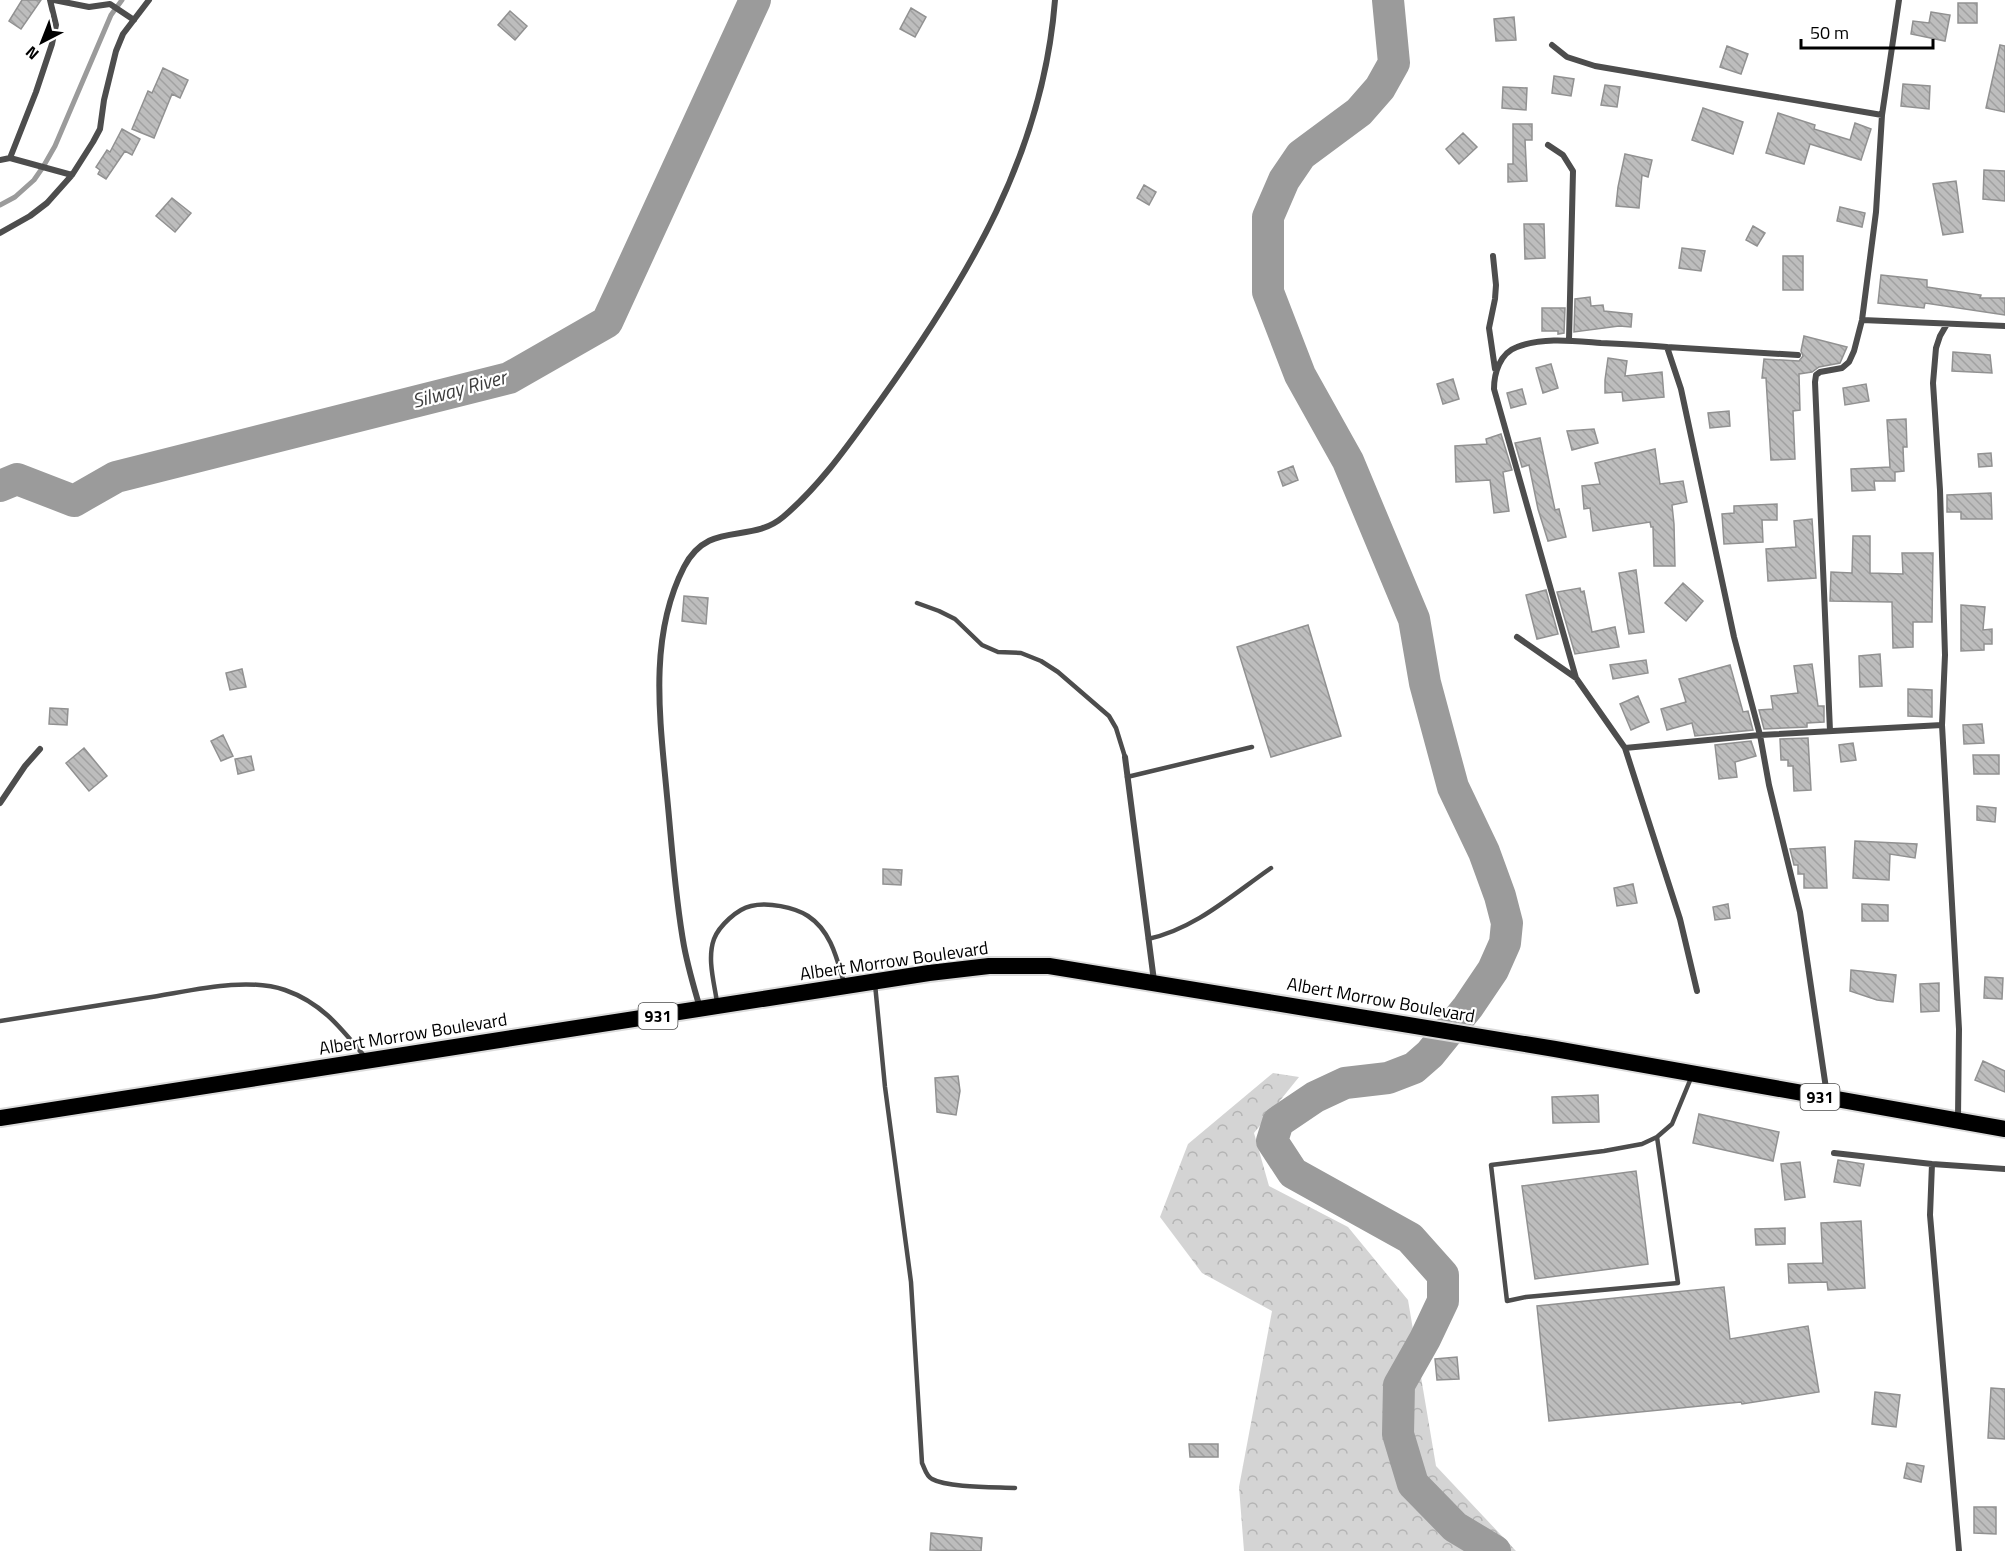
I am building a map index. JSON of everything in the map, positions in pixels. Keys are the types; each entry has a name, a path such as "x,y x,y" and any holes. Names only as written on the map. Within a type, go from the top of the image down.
{"highway":[{"name":"Albert Morrow Boulevard","path":"0,1118 875,981 989,966 1049,966 1316,1008 2005,1129"}],"street":[{"path":"10,158 52,44 56,25 52,0 89,7 110,4 134,20"},
{"path":"0,233 30,216 47,203 72,175 100,129 111,66 123,34 150,0"},
{"path":"700,1009 684,946 661,724 659,666 665,623 675,587 686,563 702,544 716,536 765,528 782,518 843,452 907,363 956,287 981,243 999,209 1018,164 1036,107 1045,67 1055,0"},
{"path":"1830,731 1815,382 1816,375 1820,372 1842,368 1849,362 1862,320 1876,212 1882,115 1899,0"},
{"path":"1552,45 1567,57 1595,66 1882,115"},
{"path":"1548,144 1568,160 1573,171 1569,340"},
{"path":"0,160 10,158 72,175"},
{"path":"1492,256 1496,299 1489,328 1496,369 1494,389 1576,678 1625,748 1680,919 1697,991"},
{"path":"1862,320 2005,326"},
{"path":"1947,324 1936,348 1933,383 1940,490 1944,643 1942,725 1959,1029 1958,1122"},
{"path":"1496,369 1515,347 1569,340 1798,355"},
{"path":"1667,347 1681,389 1734,637 1760,735 1769,785 1800,912 1827,1098"},
{"path":"1517,637 1576,678"},
{"path":"1625,748 1760,735 1942,725"},
{"path":"0,803 25,766 40,749"},
{"path":"1125,757 1154,982"},
{"path":"1834,1153 1932,1164 2005,1169"},
{"path":"1932,1164 1930,1215 1959,1551"}],"lane":[{"path":"916,603 955,619 982,645 998,652 1021,652 1058,672 1109,716 1116,728 1125,757"},
{"path":"1127,777 1252,747"},
{"path":"1148,939 1186,927 1270,868"},
{"path":"717,1006 711,957 715,937 730,918 750,906 786,906 810,917 832,942 845,986"},
{"path":"875,981 885,1087 911,1282 922,1463 926,1474 940,1481 1016,1488"},
{"path":"0,1021 219,987 259,985 285,990 325,1012 332,1017 368,1061"},
{"path":"1657,1137 1678,1283 1507,1301 1491,1165 1642,1144 1657,1137 1672,1124 1692,1074"}],"green space":[{"path":"1273,1073 1299,1077 1254,1133 1269,1186 1348,1227 1408,1300 1436,1466 1516,1551 1244,1551 1239,1487 1272,1311 1202,1273 1160,1217 1188,1144"}],"building":[{"path":"22,0 41,0 21,29 9,21"},
{"path":"1958,3 1977,3 1977,23 1958,23"},
{"path":"911,8 926,17 915,37 900,29"},
{"path":"510,11 527,26 515,40 498,25"},
{"path":"1931,12 1950,15 1945,41 1911,34 1913,21 1929,23"},
{"path":"1514,17 1516,40 1496,41 1494,19"},
{"path":"2000,45 2005,46 2005,112 1986,108"},
{"path":"1727,46 1748,54 1741,74 1720,67"},
{"path":"163,68 188,80 180,98 172,94 154,138 132,129 148,91 152,93"},
{"path":"1554,76 1574,79 1571,96 1552,93"},
{"path":"1903,84 1930,86 1929,109 1901,106"},
{"path":"1605,85 1620,87 1617,107 1601,105"},
{"path":"1503,87 1527,88 1526,110 1502,108"},
{"path":"1703,108 1743,122 1733,154 1692,140"},
{"path":"1778,113 1815,125 1814,129 1850,140 1855,123 1871,129 1861,160 1810,144 1804,164 1766,153"},
{"path":"1513,124 1532,124 1532,140 1525,140 1527,181 1508,182 1508,164 1513,164"},
{"path":"122,129 140,139 132,155 125,151 106,179 98,174 100,170 96,167 107,150 110,152"},
{"path":"1463,133 1477,147 1459,164 1446,149"},
{"path":"1625,154 1652,160 1648,177 1642,175 1639,208 1616,206"},
{"path":"1984,170 2005,171 2005,201 1983,199"},
{"path":"1956,181 1963,232 1943,235 1933,184"},
{"path":"1144,185 1156,192 1149,205 1137,198"},
{"path":"172,198 191,213 175,232 156,216"},
{"path":"1840,207 1865,213 1862,227 1837,221"},
{"path":"1524,224 1544,224 1545,258 1525,259"},
{"path":"1753,226 1765,233 1757,246 1746,240"},
{"path":"1682,248 1705,251 1701,271 1679,268"},
{"path":"1783,256 1803,256 1803,290 1783,290"},
{"path":"1881,275 1927,280 1927,287 1981,295 1980,298 2005,298 2005,315 1925,303 1924,308 1878,303"},
{"path":"1590,297 1591,306 1603,305 1604,311 1632,314 1631,327 1619,326 1574,332 1575,299"},
{"path":"1542,308 1565,308 1564,333 1542,331"},
{"path":"1804,336 1847,347 1840,363 1799,374 1800,410 1793,411 1795,459 1771,460 1766,378 1762,378 1764,359 1799,361 1803,356 1801,351"},
{"path":"1953,352 1990,355 1992,373 1952,371"},
{"path":"1608,358 1627,361 1625,376 1662,372 1664,397 1623,401 1622,392 1605,393"},
{"path":"1551,364 1558,388 1543,393 1536,368"},
{"path":"1453,379 1459,399 1443,404 1437,384"},
{"path":"1866,384 1869,401 1845,405 1843,388"},
{"path":"1522,389 1526,404 1511,408 1507,393"},
{"path":"1729,411 1730,426 1710,428 1708,413"},
{"path":"1906,419 1907,447 1903,447 1904,471 1895,472 1895,481 1874,481 1875,490 1852,491 1851,469 1890,467 1887,420"},
{"path":"1594,429 1598,443 1572,450 1567,431"},
{"path":"1501,434 1512,470 1503,472 1509,511 1494,513 1490,480 1456,482 1455,446 1487,444 1486,439"},
{"path":"1540,438 1555,510 1559,509 1566,537 1548,541 1538,509 1529,465 1522,467 1515,443"},
{"path":"1655,449 1660,484 1683,481 1687,502 1672,505 1675,566 1654,566 1653,527 1650,522 1593,531 1590,508 1584,509 1582,486 1600,484 1595,463"},
{"path":"1991,453 1992,466 1979,467 1978,454"},
{"path":"1293,466 1298,480 1283,486 1278,472"},
{"path":"1991,493 1992,519 1961,519 1961,512 1947,512 1947,495"},
{"path":"1777,504 1777,520 1762,520 1763,542 1724,544 1722,514 1734,513 1734,506"},
{"path":"1812,519 1816,578 1768,581 1766,549 1796,547 1794,521"},
{"path":"1853,536 1870,536 1870,573 1903,574 1902,553 1933,553 1932,622 1913,622 1913,647 1893,648 1892,602 1830,601 1831,572 1852,573"},
{"path":"1636,570 1644,632 1629,634 1619,573"},
{"path":"1683,583 1703,601 1686,621 1665,603"},
{"path":"1580,588 1581,592 1584,591 1592,632 1615,627 1619,647 1575,654 1557,592"},
{"path":"1546,590 1558,634 1537,639 1526,595"},
{"path":"684,596 708,598 706,624 682,621"},
{"path":"1961,605 1985,607 1983,630 1992,629 1992,644 1984,644 1984,650 1961,651"},
{"path":"1308,625 1341,736 1271,757 1237,647"},
{"path":"1880,654 1882,686 1860,687 1859,656"},
{"path":"1646,660 1648,673 1613,679 1610,665"},
{"path":"1812,664 1818,706 1824,706 1824,722 1807,723 1807,727 1764,729 1759,710 1773,709 1771,696 1798,693 1794,666"},
{"path":"1730,665 1743,712 1748,711 1753,730 1695,736 1692,723 1667,730 1661,709 1686,702 1679,679"},
{"path":"242,669 246,687 230,690 226,673"},
{"path":"1908,689 1932,690 1932,717 1908,716"},
{"path":"1638,696 1649,722 1631,730 1620,704"},
{"path":"50,708 68,709 67,725 49,724"},
{"path":"1982,724 1984,743 1964,744 1963,725"},
{"path":"223,735 233,756 221,761 211,741"},
{"path":"1808,738 1811,790 1794,791 1793,766 1788,766 1788,760 1781,760 1780,739"},
{"path":"1751,741 1756,756 1735,762 1737,777 1719,779 1715,745"},
{"path":"1853,743 1856,760 1841,762 1839,745"},
{"path":"84,748 107,776 89,791 66,763"},
{"path":"1973,755 1999,755 1999,774 1974,774"},
{"path":"251,756 254,770 238,774 235,759"},
{"path":"1977,806 1996,808 1995,822 1977,820"},
{"path":"1855,841 1917,844 1915,858 1890,854 1889,880 1853,878"},
{"path":"1825,847 1827,888 1804,888 1804,874 1798,874 1798,865 1794,865 1790,849"},
{"path":"883,869 902,870 901,885 883,884"},
{"path":"1633,884 1637,903 1617,906 1614,888"},
{"path":"1728,904 1730,918 1715,920 1713,907"},
{"path":"1862,904 1888,905 1888,921 1862,921"},
{"path":"1851,970 1896,975 1893,1002 1877,1000 1850,991"},
{"path":"1985,977 2003,978 2002,999 1984,998"},
{"path":"1939,983 1939,1011 1921,1012 1920,984"},
{"path":"1983,1061 2005,1071 2005,1092 1975,1080"},
{"path":"958,1076 960,1091 956,1115 937,1112 935,1078"},
{"path":"1598,1095 1599,1122 1553,1123 1552,1097"},
{"path":"1699,1114 1779,1132 1773,1161 1693,1143"},
{"path":"1838,1160 1864,1164 1860,1186 1834,1182"},
{"path":"1800,1162 1805,1197 1785,1200 1781,1164"},
{"path":"1636,1171 1648,1264 1535,1279 1522,1186"},
{"path":"1861,1221 1865,1288 1828,1290 1827,1282 1789,1283 1788,1264 1823,1263 1821,1223"},
{"path":"1785,1228 1785,1244 1756,1245 1755,1229"},
{"path":"1724,1287 1730,1339 1808,1326 1819,1392 1742,1404 1741,1402 1549,1421 1537,1306"},
{"path":"1457,1357 1459,1379 1437,1380 1435,1359"},
{"path":"1991,1388 2005,1389 2005,1439 1988,1438"},
{"path":"1875,1392 1900,1395 1896,1427 1872,1424"},
{"path":"1189,1444 1218,1444 1218,1457 1190,1457"},
{"path":"1907,1463 1924,1466 1921,1482 1904,1478"},
{"path":"1974,1507 1996,1507 1996,1534 1974,1533"},
{"path":"931,1533 982,1538 981,1551 930,1550"}],"waterway":[{"path":"0,205 15,197 34,180 43,167 55,146 111,15 122,0"},
{"name":"Silway River","path":"0,486 17,479 74,501 116,477 509,378 607,322 755,0"},
{"path":"1388,0 1394,63 1380,88 1359,112 1301,155 1284,180 1268,217 1268,292 1300,375 1348,461 1414,619 1425,683 1453,787 1484,852 1500,896 1507,923 1505,943 1493,970 1468,1007 1430,1054 1414,1068 1388,1078 1345,1083 1315,1097 1278,1122 1272,1141 1293,1173 1410,1238 1443,1275 1443,1301 1399,1385 1398,1434 1413,1484 1455,1527 1495,1551"}]}
